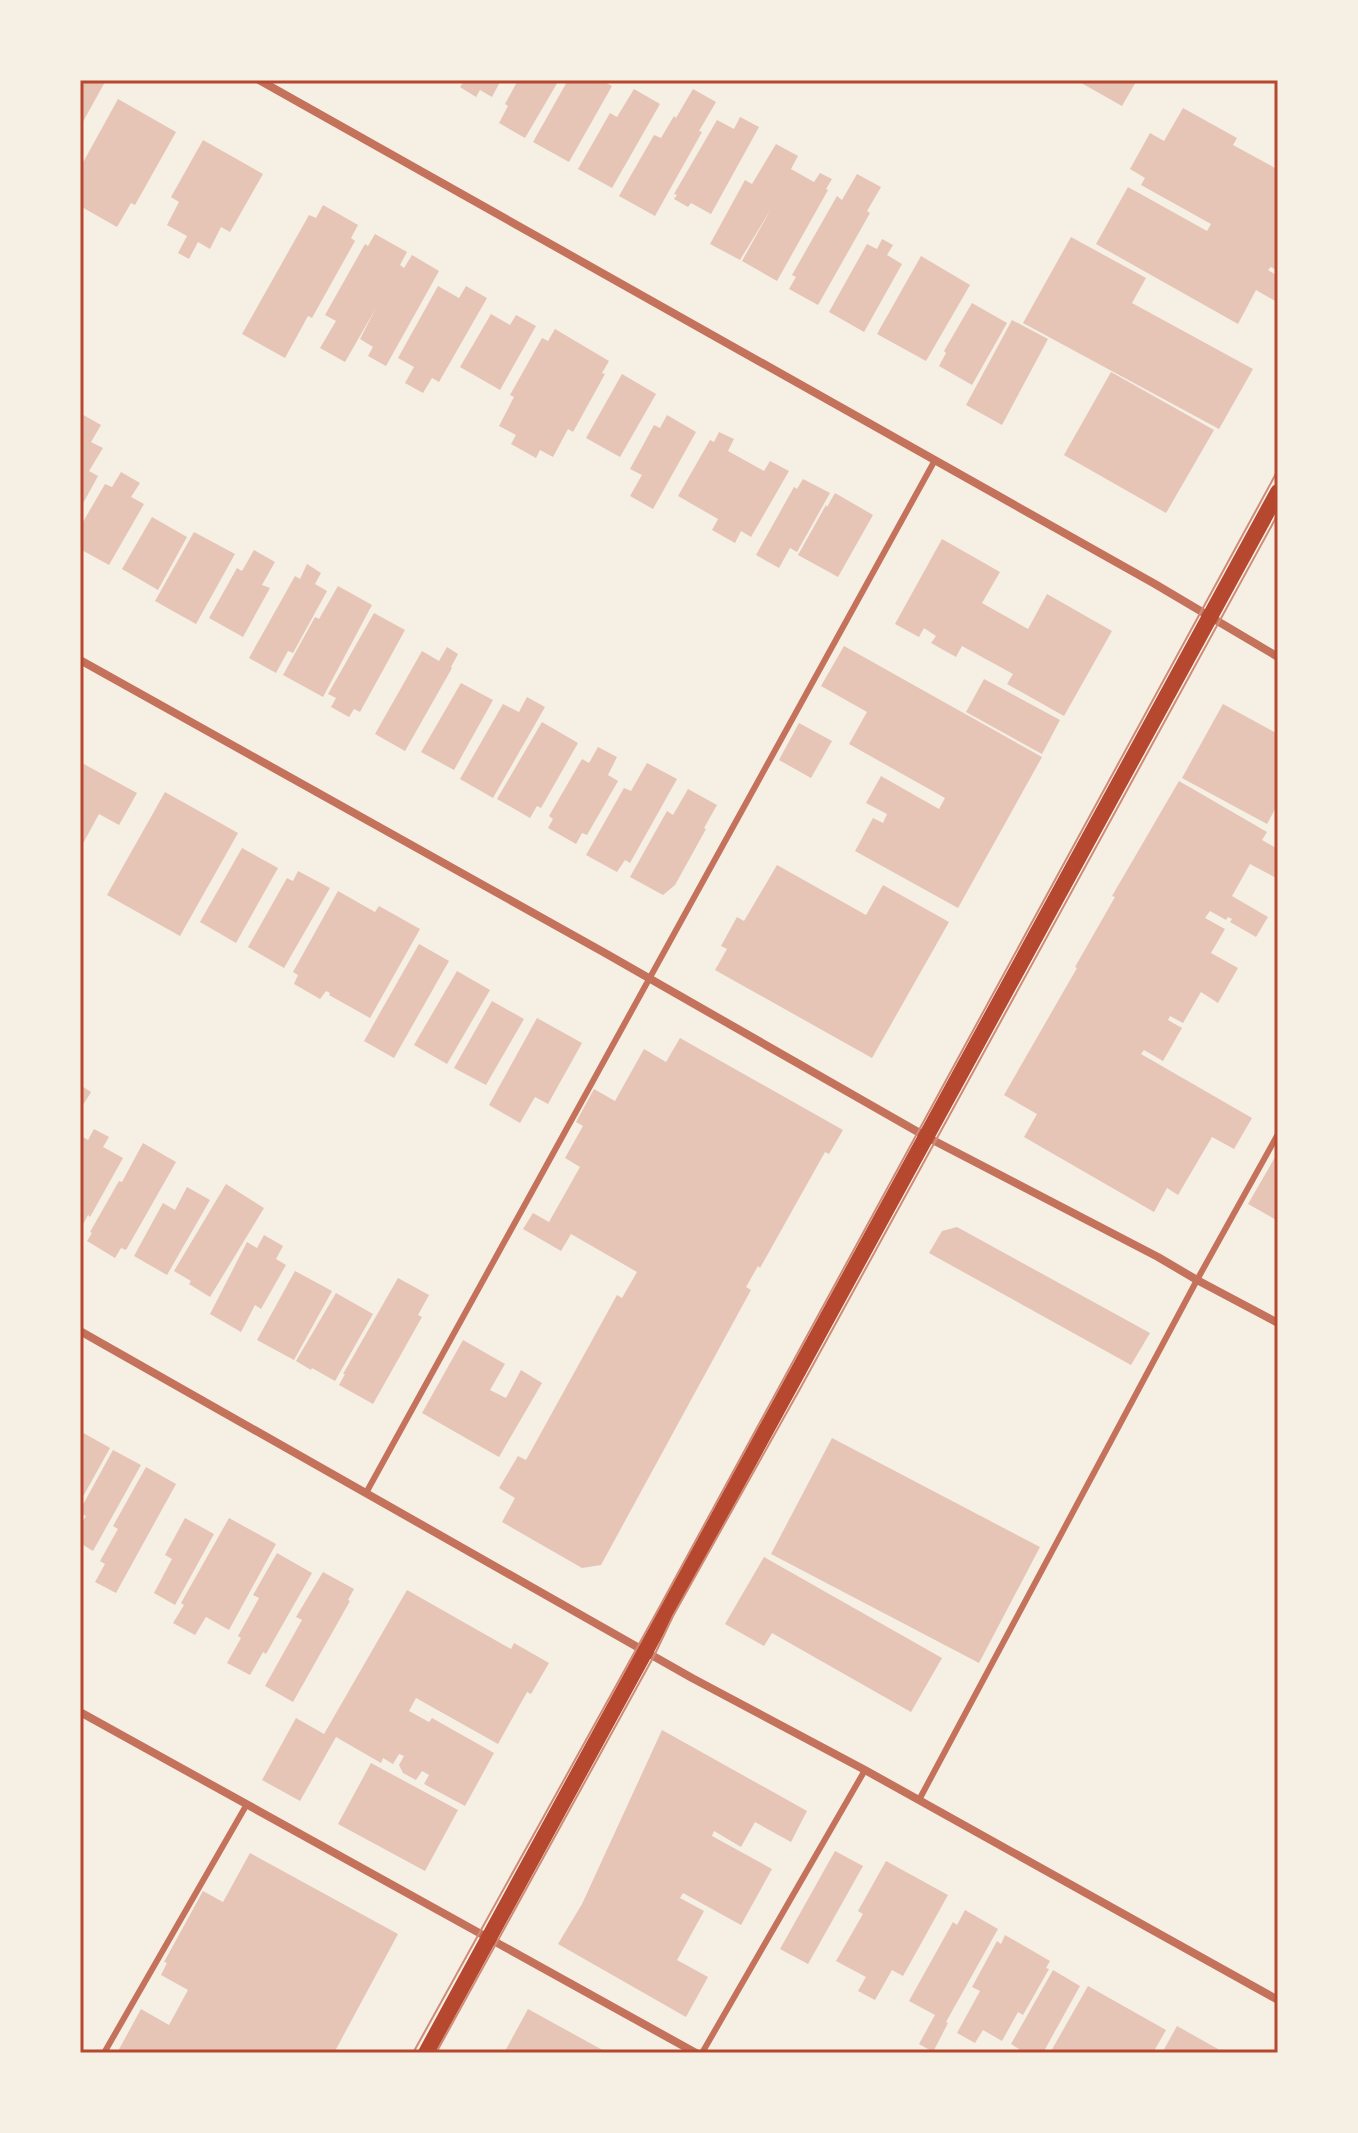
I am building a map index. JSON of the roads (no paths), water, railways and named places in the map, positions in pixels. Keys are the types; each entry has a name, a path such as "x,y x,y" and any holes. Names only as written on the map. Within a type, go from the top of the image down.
{"main road":[{"path":"426,2053 1278,492"}],"street":[{"path":"259,80 1155,584 1278,657"},
{"path":"80,660 925,1136 1278,1323"},
{"path":"80,1331 591,1622 865,1770 1278,2000"},
{"path":"80,1712 696,2053"}],"lane":[{"path":"366,1493 935,460"},
{"path":"919,1800 1278,1134"},
{"path":"702,2053 865,1770"},
{"path":"104,2053 247,1804"}],"tram line":[{"path":"413,2053 659,1608 1278,470"},
{"path":"436,2053 1278,514"}]}
